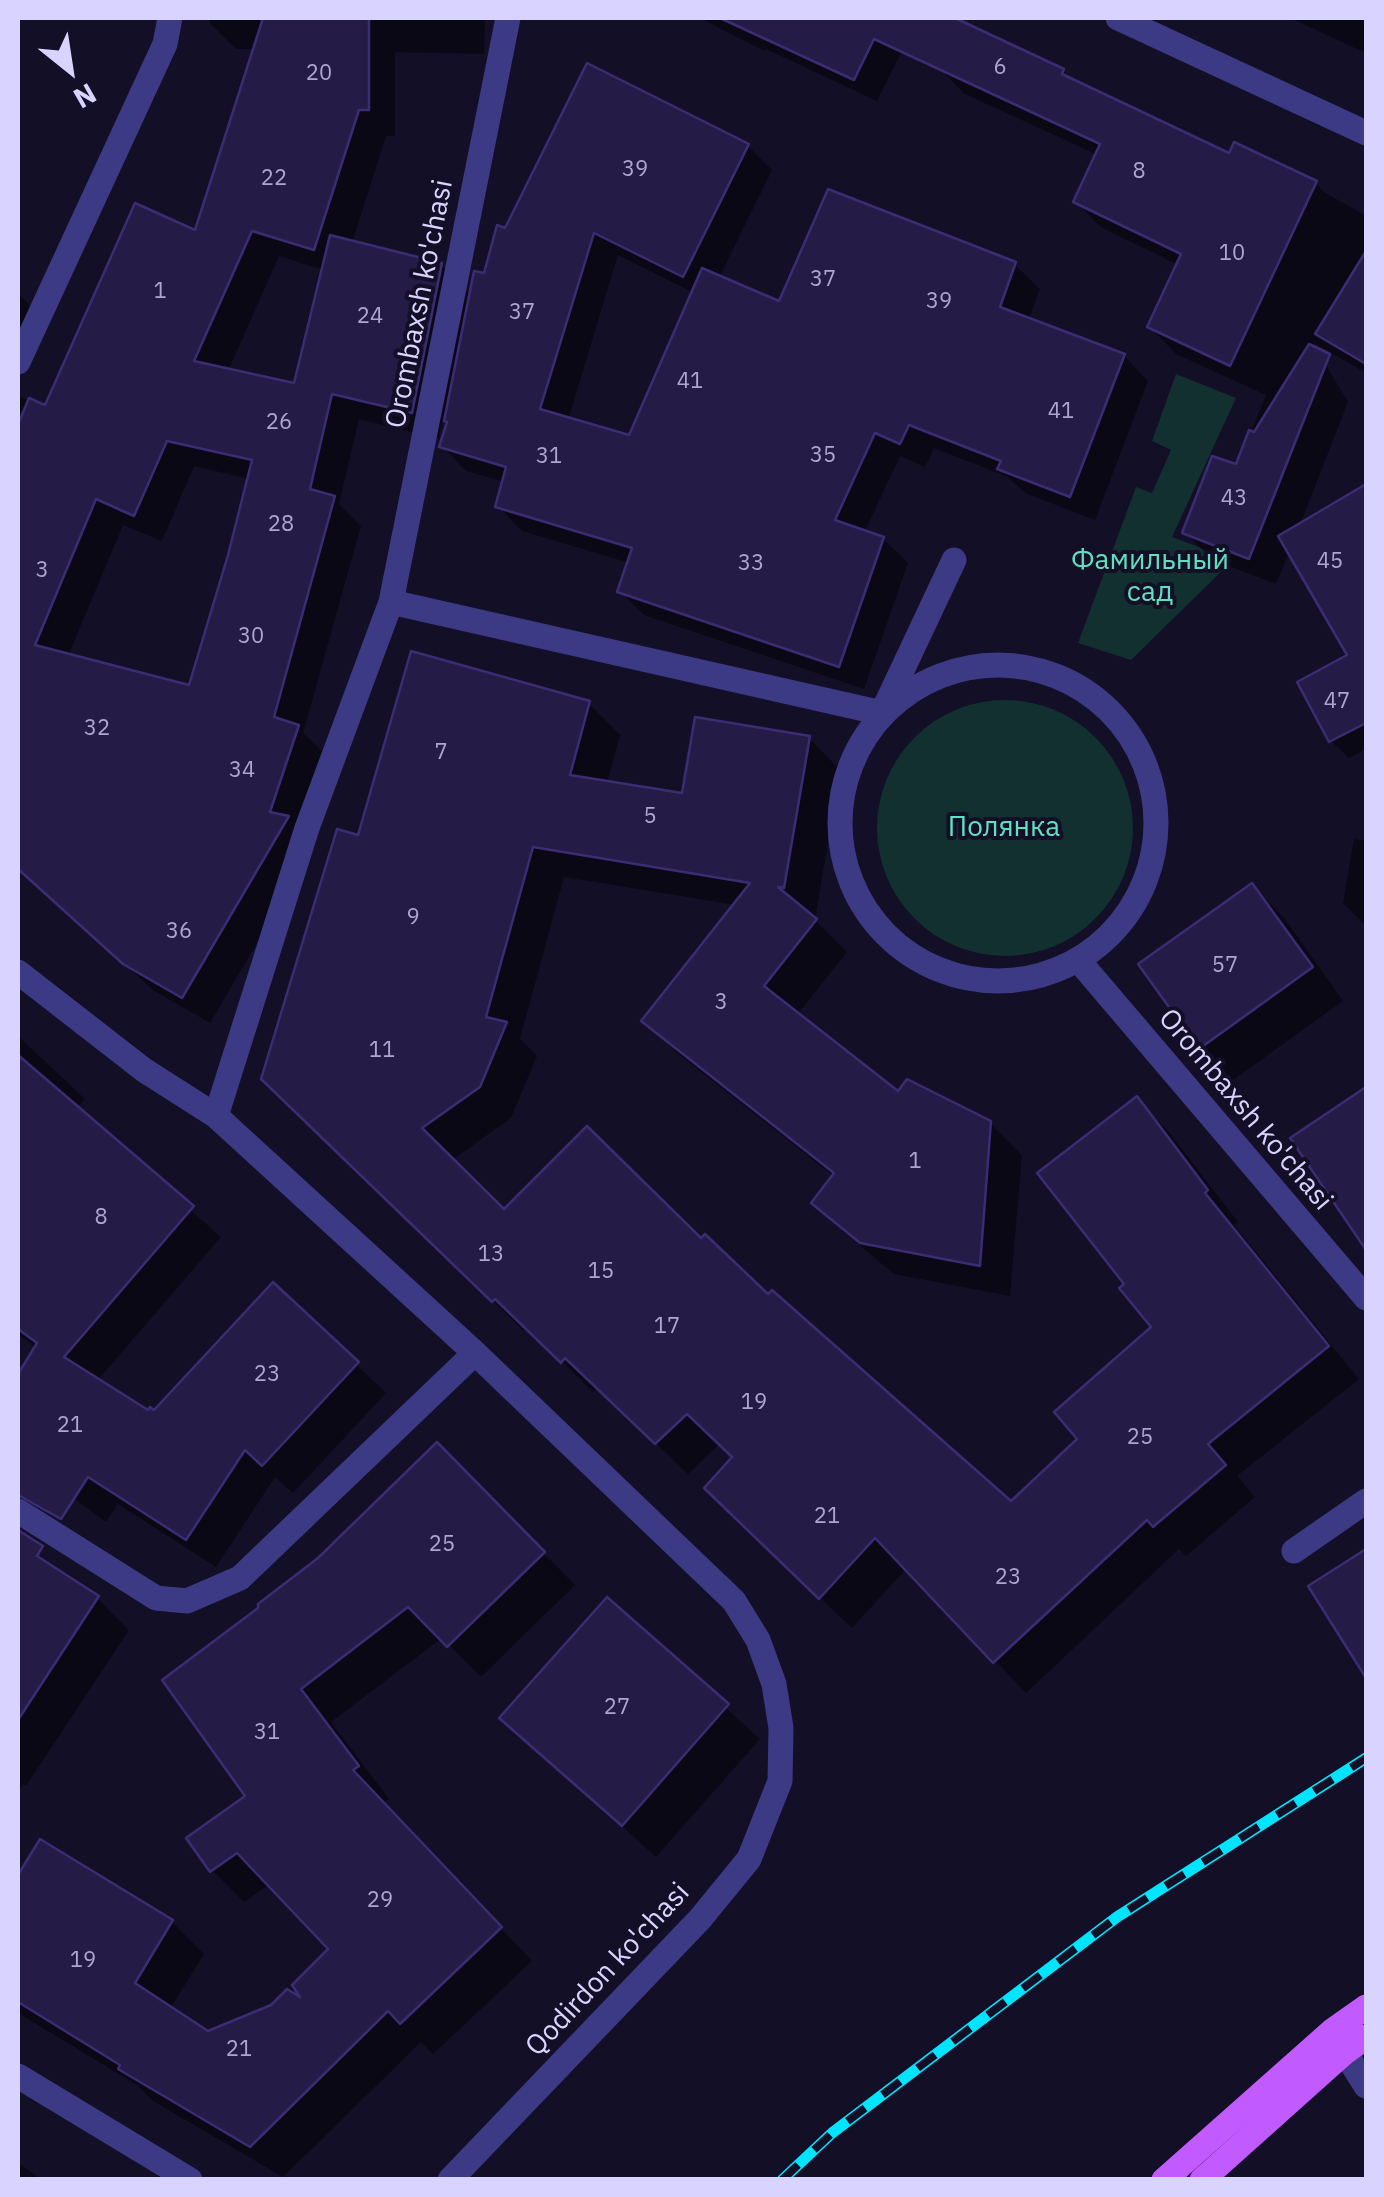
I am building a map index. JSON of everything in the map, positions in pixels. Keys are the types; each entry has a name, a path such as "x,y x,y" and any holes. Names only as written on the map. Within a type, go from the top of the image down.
{"main road":[{"path":"1202,2180 1348,2040 1366,2007"},
{"path":"1164,2180 1348,2040"}],"street":[{"path":"18,362 165,44 170,18"},
{"name":"Orombaxsh ko'chasi","path":"216,1116 307,828 391,602 508,18"},
{"path":"1118,18 1366,133"},
{"path":"391,602 882,713 926,681 978,666 1032,667 1083,688 1123,724 1149,771 1158,825 1148,878 1120,925 1078,961 1036,978 991,982 946,974 906,954 872,922 850,883 839,839 841,794 856,751 882,713 954,560"},
{"name":"Orombaxsh ko'chasi","path":"1078,961 1366,1298"},
{"path":"18,972 144,1070 216,1116 474,1354 240,1578 187,1600 156,1598 18,1511"},
{"name":"Qodirdon ko'chasi","path":"450,2180 700,1919 748,1859 780,1781 781,1728 774,1684 758,1640 734,1601 474,1354"},
{"path":"1294,1551 1366,1501"},
{"path":"1348,2040 1366,2086"},
{"path":"18,2076 190,2180"}],"green space":[{"name":"Фамильный сад","path":"1176,374 1236,398 1172,537 1233,560 1131,660 1078,643 1136,487 1152,493 1171,450 1152,441"},
{"name":"Полянка","path":"1005,700 1054,709 1096,737 1124,779 1133,828 1124,877 1096,919 1054,947 1005,956 956,947 914,919 886,877 877,828 886,779 914,737 956,709"}],"building":[{"path":"263,18 369,18 369,110 359,110 314,250 252,231 194,361 294,383 330,235 442,263 412,413 332,394 310,489 335,496 274,717 299,725 270,812 289,816 182,998 123,964 18,869 18,424 29,398 45,405 135,203 195,230","holes":["167,441 252,460 189,685 35,645 96,499 134,516"]},
{"path":"720,18 955,18 1229,153 1234,142 1317,181 1230,366 1147,327 1181,254 1073,202 1100,144 874,39 854,80"},
{"path":"587,63 749,144 683,277 594,233 540,409 629,435 702,268 779,301 828,189 1016,262 1000,307 1125,354 1070,497 997,469 1001,461 909,425 900,444 875,433 835,520 884,537 839,667 617,592 632,548 495,507 506,467 439,447 474,271 484,273 497,225 505,228"},
{"path":"1366,251 1366,364 1315,334"},
{"path":"1309,344 1330,354 1249,559 1182,533 1212,456 1236,464 1249,430 1254,432"},
{"path":"1366,484 1366,723 1329,742 1297,682 1347,655 1278,536"},
{"path":"411,651 590,701 570,775 682,793 695,717 810,736 784,888 778,887 817,919 764,986 898,1091 907,1079 991,1121 980,1266 860,1243 811,1203 834,1173 641,1021 750,883 533,847 486,1017 507,1022 480,1087 422,1128 504,1209 587,1126 701,1238 705,1234 768,1294 772,1290 1011,1501 1077,1439 1054,1412 1151,1327 1119,1288 1124,1284 1037,1173 1137,1096 1208,1190 1205,1193 1329,1346 1208,1444 1226,1465 1153,1527 1147,1520 993,1663 875,1538 819,1599 704,1488 732,1457 687,1414 655,1444 565,1358 561,1363 495,1299 492,1302 261,1079 337,829 358,835"},
{"path":"1252,883 1313,967 1199,1049 1138,964"},
{"path":"18,1055 194,1206 64,1357 148,1410 154,1410 273,1282 359,1362 262,1466 245,1450 186,1540 88,1477 61,1519 18,1495 18,1374 37,1343 18,1329"},
{"path":"1366,1087 1366,1250 1290,1138"},
{"path":"437,1442 545,1552 447,1647 408,1607 301,1689 359,1766 353,1770 502,1927 400,2024 388,2011 250,2147 118,2069 120,2065 18,2002 18,1875 40,1839 173,1920 135,1983 208,2031 271,2005 287,1989 300,1997 292,1985 328,1949 237,1853 210,1872 186,1838 245,1796 162,1680 318,1558"},
{"path":"18,1530 43,1546 37,1556 99,1596 18,1720"},
{"path":"1366,1549 1366,1678 1308,1586"},
{"path":"607,1597 729,1704 622,1826 499,1718"}],"railway":[{"path":"782,2180 832,2133 1117,1917 1366,1758"}]}
